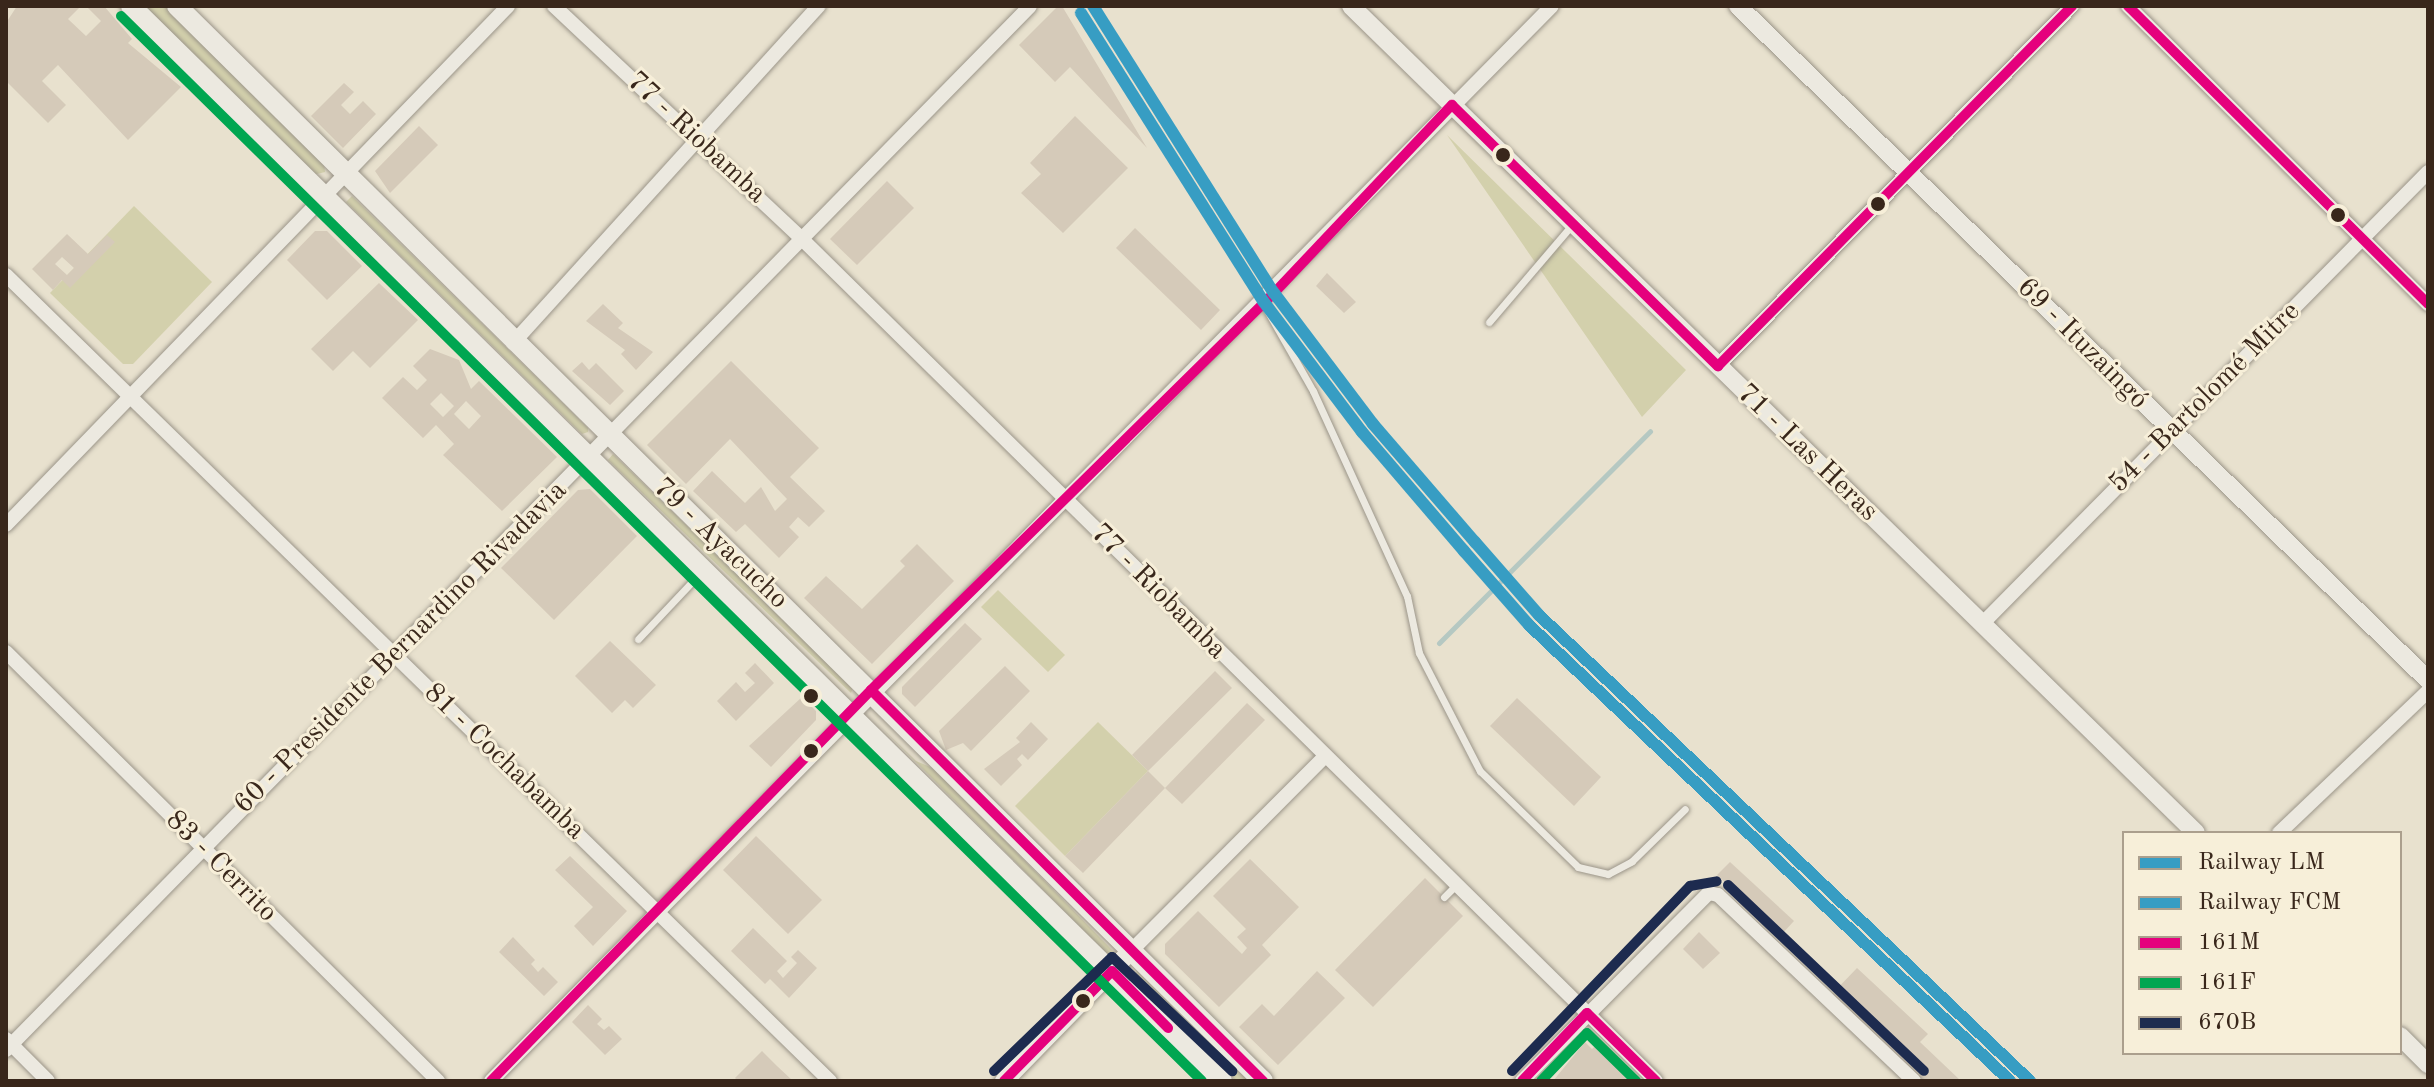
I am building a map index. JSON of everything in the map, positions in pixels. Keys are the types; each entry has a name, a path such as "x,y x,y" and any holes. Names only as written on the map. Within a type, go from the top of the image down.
{"main road":[{"name":"79 - Ayacucho","path":"131,6 850,711 1222,1081"},
{"name":"79 - Ayacucho","path":"177,6 513,343 871,690 1263,1081"}],"street":[{"path":"6,525 323,193 508,6"},
{"name":"77 - Riobamba","path":"554,6 699,139 804,241 1656,1081"},
{"path":"513,343 819,6"},
{"name":"60 - Presidente Bernardino Rivadavia","path":"8,1044 804,241 1030,6"},
{"name":"71 - Las Heras","path":"1351,6 2194,831"},
{"path":"491,1081 850,711 1263,303 1452,105 1552,6"},
{"name":"69 - Ituzaingó","path":"1738,6 2428,680"},
{"path":"1718,366 2072,6"},
{"path":"2128,6 2428,304"},
{"name":"54 - Bartolomé Mitre","path":"1982,624 2428,172"},
{"name":"81 - Cochabamba","path":"6,275 830,1081"},
{"name":"83 - Cerrito","path":"6,652 438,1081"},
{"path":"2281,831 2428,691"},
{"path":"1004,1081 1324,757"},
{"path":"1522,1081 1699,897 1718,895 1914,1081"},
{"path":"2402,1038 2428,1064"},
{"path":"8,1044 48,1081"}],"lane":[{"path":"1489,322 1573,224"},
{"path":"1263,303 1313,391 1407,596 1419,653 1480,771 1578,867 1608,874 1632,861 1685,809"},
{"path":"638,639 705,569"},
{"path":"1444,897 1456,885"}],"shaded area":[{"path":"142,6 166,6 324,163 325,172 313,175"},
{"path":"1447,135 1686,370 1642,417 1537,265"},
{"path":"352,196 588,428 588,432 582,434 346,202"},
{"path":"134,206 212,282 133,364 123,364 50,293"},
{"path":"613,454 853,687 851,693 608,460"},
{"path":"998,590 1065,655 1048,672 981,607"},
{"path":"1098,722 1148,771 1065,856 1015,806"},
{"path":"879,725 916,761 935,769 1115,953 1108,955"},
{"path":"1137,971 1249,1081 1236,1081 1131,977"}],"building":[{"path":"17,6 81,6 68,19 86,36 101,21 86,6 104,6 132,39 128,43 181,87 128,140 58,65 42,81 66,105 48,123 6,81 6,23"},
{"path":"1058,6 1062,6 1147,148 1070,67 1055,82 1019,45"},
{"path":"344,83 354,92 341,105 350,114 363,101 376,114 343,148 311,116"},
{"path":"1075,116 1128,168 1063,233 1021,193 1041,174 1030,163"},
{"path":"419,126 438,145 390,193 375,171"},
{"path":"887,181 914,208 857,265 830,239"},
{"path":"1135,228 1220,310 1201,330 1116,248"},
{"path":"315,231 327,231 362,266 327,300 287,260"},
{"path":"67,234 88,254 107,235 115,242 70,288 62,280 53,290 32,269","holes":["62,257 74,268 67,275 55,264"]},
{"path":"1327,273 1356,302 1344,313 1316,286"},
{"path":"379,283 418,320 370,368 353,351 333,371 311,349"},
{"path":"603,304 623,323 618,328 653,352 636,370 621,354 625,350 586,321"},
{"path":"430,349 459,360 471,389 479,381 557,457 502,511 443,455 454,444 436,425 423,438 382,398 403,377 417,390 427,380 413,366","holes":["441,393 454,406 443,417 430,404","466,401 481,416 469,429 454,414"]},
{"path":"731,361 819,448 790,477 825,511 809,527 798,517 789,527 799,537 779,558 745,524 736,532 693,491 712,471 745,503 761,487 775,511 787,499 730,439 686,484 647,445"},
{"path":"582,362 589,370 596,363 624,391 610,405 572,371"},
{"path":"590,489 637,536 554,620 501,568 578,490"},
{"path":"917,544 954,581 872,664 804,598 826,576 862,609 905,566 900,561"},
{"path":"965,623 982,639 915,707 902,694 902,687"},
{"path":"610,641 656,685 633,708 625,700 612,713 575,676"},
{"path":"755,663 774,683 736,721 717,701 736,682 745,692 755,683 745,673"},
{"path":"1005,666 1030,691 971,751 963,743 946,750 939,731"},
{"path":"1215,671 1232,688 1148,771 1132,755"},
{"path":"802,697 816,711 816,720 771,767 749,746"},
{"path":"1517,698 1601,777 1574,806 1490,726"},
{"path":"1247,703 1265,720 1182,804 1165,788"},
{"path":"1031,722 1048,739 1028,760 1022,754 1017,759 1022,765 1001,786 984,769 1020,742 1016,738"},
{"path":"1148,771 1165,788 1083,873 1065,856"},
{"path":"756,836 822,900 788,934 723,870"},
{"path":"570,856 627,911 593,946 574,926 593,907 555,870"},
{"path":"1250,859 1299,907 1262,945 1271,955 1219,1007 1165,954 1165,944 1198,911 1242,954 1247,948 1237,937 1246,929 1213,896"},
{"path":"1730,862 1794,921 1781,935 1717,875"},
{"path":"1425,878 1463,916 1373,1007 1335,970"},
{"path":"753,928 787,961 777,971 783,978 797,963 791,957 798,950 817,968 789,998 770,979 765,984 731,951"},
{"path":"1699,932 1720,953 1703,969 1683,949"},
{"path":"513,937 535,960 531,964 538,972 543,967 558,982 544,996 499,952"},
{"path":"1857,968 1928,1034 1920,1042 1961,1081 1924,1081 1832,994"},
{"path":"1317,971 1345,998 1278,1065 1239,1027 1262,1004 1274,1016"},
{"path":"588,1005 602,1019 597,1024 604,1030 609,1026 622,1039 605,1055 572,1022"},
{"path":"1585,1042 1592,1049 1595,1046 1631,1081 1553,1081"},
{"path":"762,1051 793,1081 738,1081 735,1078"}],"waterway":[{"path":"1439,643 1650,431"}],"rail line":[{"name":"LM","path":"1093,6 1274,293 1373,424 1475,542 1539,615 2030,1081"},
{"name":"FCM","path":"1081,13 1263,301 1362,432 1464,551 1529,625 2010,1081"}],"transit line":[{"name":"161M","path":"491,1081 871,690 1274,293 1452,105 1718,366 2072,6"},
{"name":"161M","path":"2128,6 2428,304"},
{"name":"161F","path":"121,16 1202,1081"},
{"name":"161M","path":"871,690 1263,1081"},
{"name":"670B","path":"1512,1071 1690,886 1717,881"},
{"name":"670B","path":"1728,885 1924,1071"},
{"name":"670B","path":"994,1071 1112,957 1232,1071"},
{"name":"161M","path":"1004,1081 1112,971 1168,1028"},
{"name":"161M","path":"1587,1013 1656,1081"},
{"name":"161M","path":"1522,1081 1587,1013"},
{"name":"161F","path":"1541,1081 1587,1033 1636,1081"}]}
